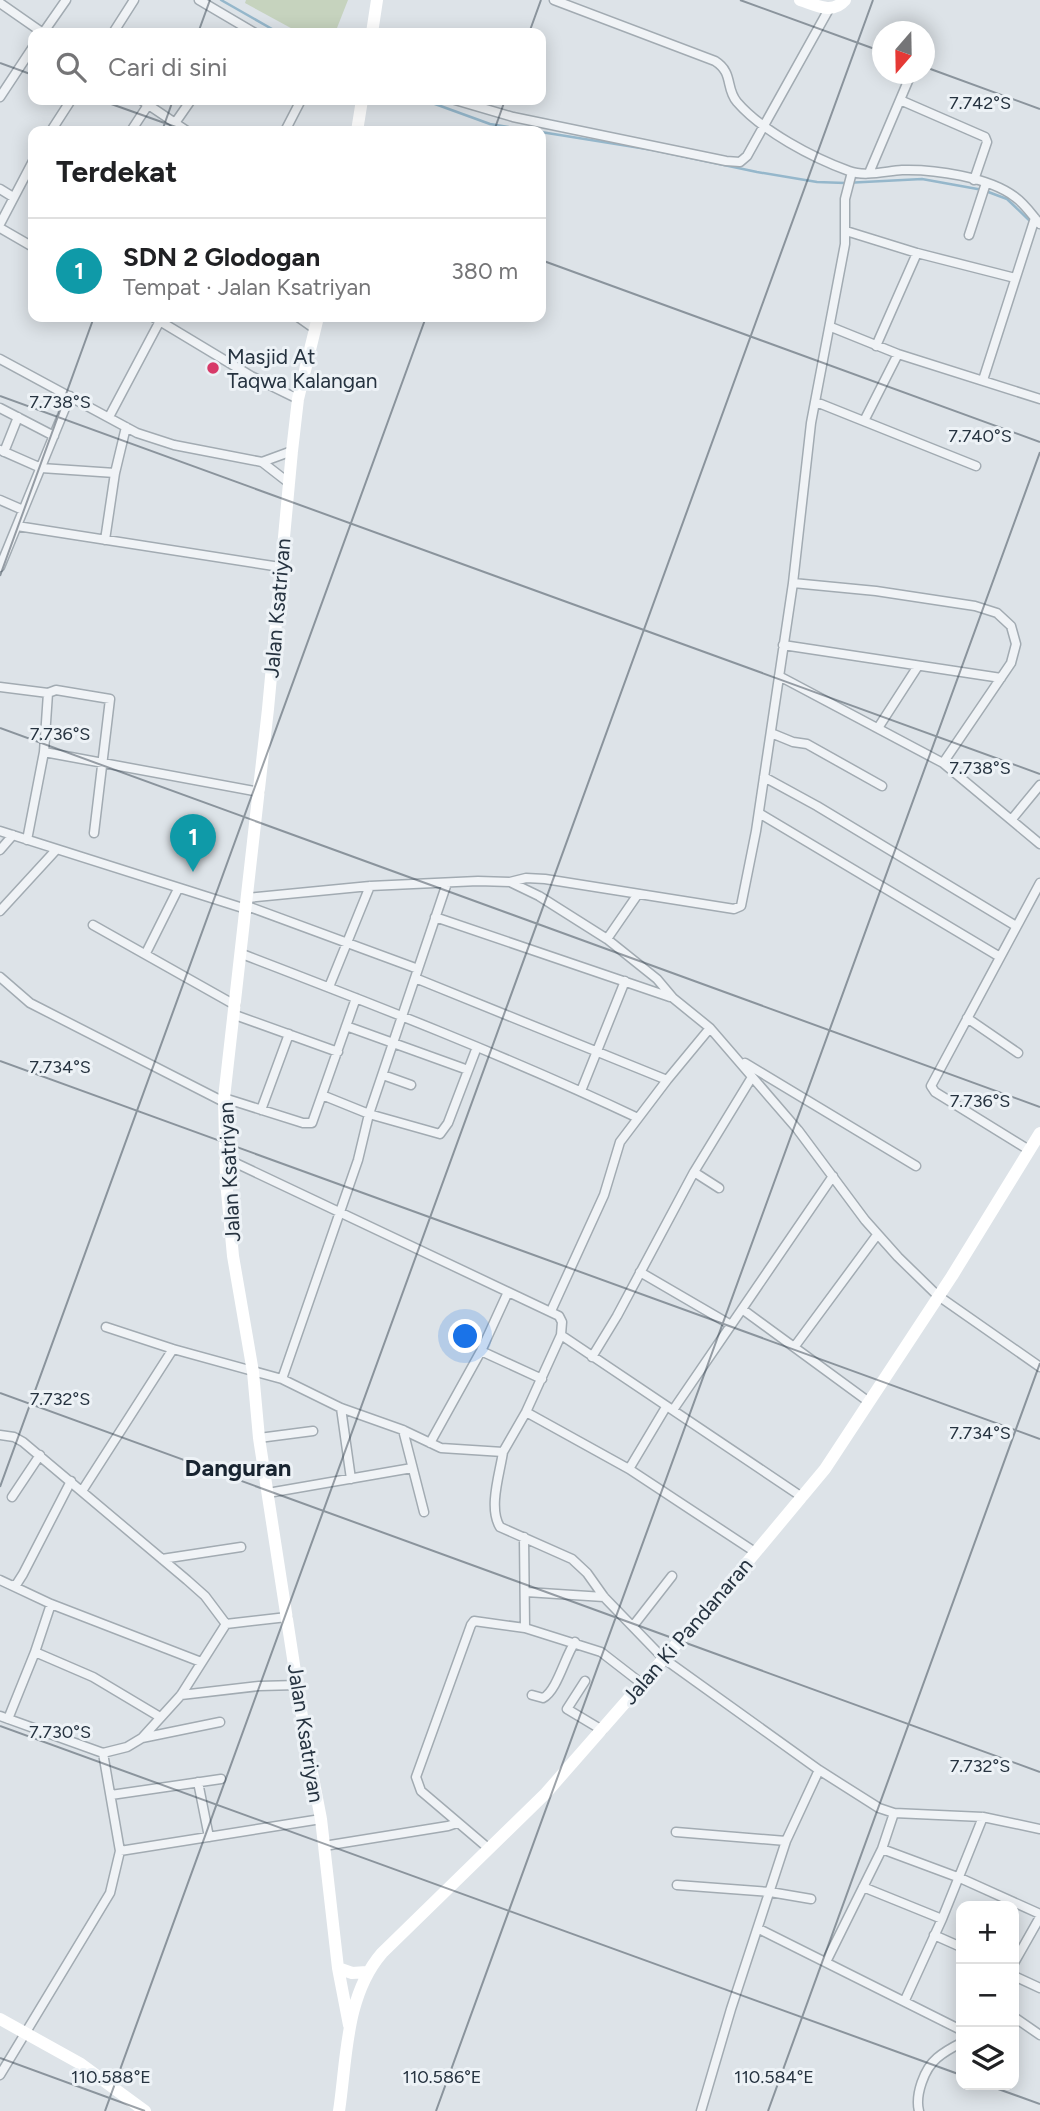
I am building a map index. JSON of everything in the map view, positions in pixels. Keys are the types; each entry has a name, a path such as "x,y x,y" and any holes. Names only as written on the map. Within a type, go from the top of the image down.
{"street":[{"path":"46,28 66,0"},
{"path":"116,28 134,0"},
{"path":"199,0 237,28"},
{"path":"373,28 377,0"},
{"path":"554,0 570,3 715,61 726,71 735,99 765,125 798,147 852,172 922,170 974,180 985,188 1014,196 1034,224 983,380"},
{"path":"800,0 829,9 839,7 845,0"},
{"path":"1,5 36,28"},
{"path":"472,105 513,117 731,162 746,159 829,9"},
{"path":"0,97 28,55"},
{"path":"869,173 907,84"},
{"path":"900,100 985,136 987,142 974,180"},
{"path":"54,126 68,105"},
{"path":"133,126 144,105"},
{"path":"149,105 180,126"},
{"path":"175,123 188,105"},
{"path":"288,126 298,105"},
{"path":"358,126 361,105"},
{"path":"28,170 0,226 28,244"},
{"path":"247,904 370,886 510,882 530,878 739,908 759,813 793,583 811,423 831,327 846,230 845,199 852,172"},
{"path":"969,235 985,188"},
{"path":"0,189 13,197"},
{"path":"846,230 917,253 1015,278"},
{"path":"876,346 917,253"},
{"path":"109,416 156,322"},
{"path":"164,322 251,376 298,399"},
{"name":"Jalan Ksatriyan","path":"316,323 298,399 292,450 259,792 224,1100 225,1158 233,1256 253,1372 259,1438 305,1736 321,1819 338,1968 349,2025"},
{"path":"831,327 898,354 1040,399"},
{"path":"864,421 898,354"},
{"path":"0,359 126,427 160,441 262,462 289,483"},
{"path":"0,567 3,550 17,526 70,396"},
{"path":"816,402 976,466"},
{"path":"0,408 54,436"},
{"path":"18,417 2,451 41,468 116,473"},
{"path":"105,540 126,427"},
{"path":"262,462 292,450"},
{"path":"0,500 23,510"},
{"path":"17,526 280,567"},
{"path":"793,583 876,591 975,606 997,613 1011,626 1016,638 1011,663 943,763"},
{"path":"783,645 1001,678"},
{"path":"877,728 918,666"},
{"path":"779,676 943,763 1040,844"},
{"path":"0,687 47,693 62,691 110,698 94,833"},
{"path":"27,840 44,752 47,693"},
{"path":"771,733 793,742 807,744 882,786"},
{"path":"44,752 259,792"},
{"path":"764,777 1016,926"},
{"path":"1012,819 1040,785"},
{"path":"759,813 1000,957"},
{"path":"0,831 178,889 247,904 418,969"},
{"path":"0,850 13,835"},
{"path":"0,911 56,850"},
{"path":"510,882 539,896 607,939 657,979 673,998 710,1028 798,1130 877,1234 937,1295 1040,1367"},
{"path":"282,1379 358,1160 369,1114 447,883"},
{"path":"1029,1150 932,1089 931,1084 1040,883"},
{"path":"329,987 370,886"},
{"path":"146,953 178,889"},
{"path":"607,939 638,894"},
{"path":"435,917 673,998"},
{"path":"93,925 146,953 235,1010 338,1052"},
{"path":"242,954 403,1016 638,1118"},
{"path":"0,977 30,1003 224,1100 311,1124 356,998"},
{"path":"415,978 667,1080"},
{"path":"581,1091 625,981"},
{"path":"967,1017 1018,1053"},
{"path":"346,1027 468,1070"},
{"path":"551,1311 604,1195 617,1148 667,1080 710,1028"},
{"path":"261,1110 289,1034"},
{"path":"322,1095 369,1114 440,1135 448,1123 477,1047"},
{"path":"737,1059 916,1166"},
{"path":"383,1075 411,1085"},
{"path":"592,1357 694,1172 752,1077"},
{"name":"Jalan Ki Pandanaran","path":"339,2111 349,2025 367,1972 382,1953 546,1793 825,1469 952,1276 1040,1133"},
{"path":"225,1158 561,1318 561,1335 542,1379 503,1452 495,1508 500,1527 572,1559 587,1573 604,1597 663,1658 819,1770 879,1808 894,1813 983,1817 1040,1829"},
{"path":"694,1172 719,1188"},
{"path":"629,1469 832,1176"},
{"path":"795,1346 877,1234"},
{"path":"640,1272 731,1325"},
{"path":"430,1444 481,1351 508,1292"},
{"path":"742,1309 869,1402"},
{"path":"106,1327 173,1349 282,1379 341,1408 403,1430 430,1444 447,1449 503,1452"},
{"path":"561,1335 802,1497"},
{"path":"82,1491 173,1349"},
{"path":"481,1351 542,1379"},
{"path":"341,1408 351,1479"},
{"path":"526,1412 629,1469 755,1552"},
{"path":"403,1430 424,1512"},
{"path":"259,1438 313,1431"},
{"path":"0,1435 14,1437 40,1455 205,1596 226,1624"},
{"path":"12,1497 40,1455"},
{"path":"268,1493 412,1468"},
{"path":"13,1585 16,1585 23,1574 71,1481"},
{"path":"524,1537 525,1628"},
{"path":"162,1559 241,1547"},
{"path":"634,1626 672,1576"},
{"path":"0,1580 51,1604 201,1662"},
{"path":"526,1592 604,1597"},
{"path":"51,1604 35,1653 4,1718 103,1753 127,1747 142,1738 181,1695 226,1624"},
{"path":"226,1624 287,1617"},
{"path":"488,1848 421,1791 416,1777 474,1620 525,1628 575,1642 601,1652 641,1683"},
{"path":"532,1695 543,1698 550,1694 575,1642"},
{"path":"35,1653 93,1677 160,1717"},
{"path":"585,1681 567,1709 602,1730"},
{"path":"181,1695 258,1686 298,1685"},
{"path":"142,1738 220,1722"},
{"path":"0,2076 110,1892 120,1851 103,1753"},
{"path":"701,2111 786,1841 819,1770"},
{"path":"111,1795 221,1779"},
{"path":"198,1782 209,1837"},
{"path":"826,1962 882,1849 894,1813"},
{"path":"905,2000 960,1878 983,1817"},
{"path":"120,1851 321,1819"},
{"path":"324,1846 457,1823"},
{"path":"676,1832 786,1841"},
{"path":"882,1849 960,1878 1040,1916 1019,1954"},
{"path":"677,1885 770,1892 811,1899"},
{"path":"863,1887 942,1919"},
{"path":"759,1929 956,2027"},
{"path":"934,1935 956,1945"},
{"path":"338,1968 367,1972"},
{"path":"1019,1978 1040,1988"},
{"path":"0,2019 81,2064 145,2111"},
{"path":"1019,2020 1040,2035"},
{"path":"919,2111 917,2104 920,2088 935,2059 956,2046"}],"green space":[{"path":"246,0 348,0 337,28 291,28 245,3"}],"waterway":[{"path":"221,0 270,28"},
{"path":"438,105 502,126"},
{"path":"546,133 653,150 817,182 922,179 983,190 1007,199 1031,222"}],"place":[{"name":"Masjid At Taqwa Kalangan","path":"213,368"},
{"name":"SDN 2 Glodogan","path":"193,872"}],"district":[{"name":"Danguran","path":"238,1467"}]}
